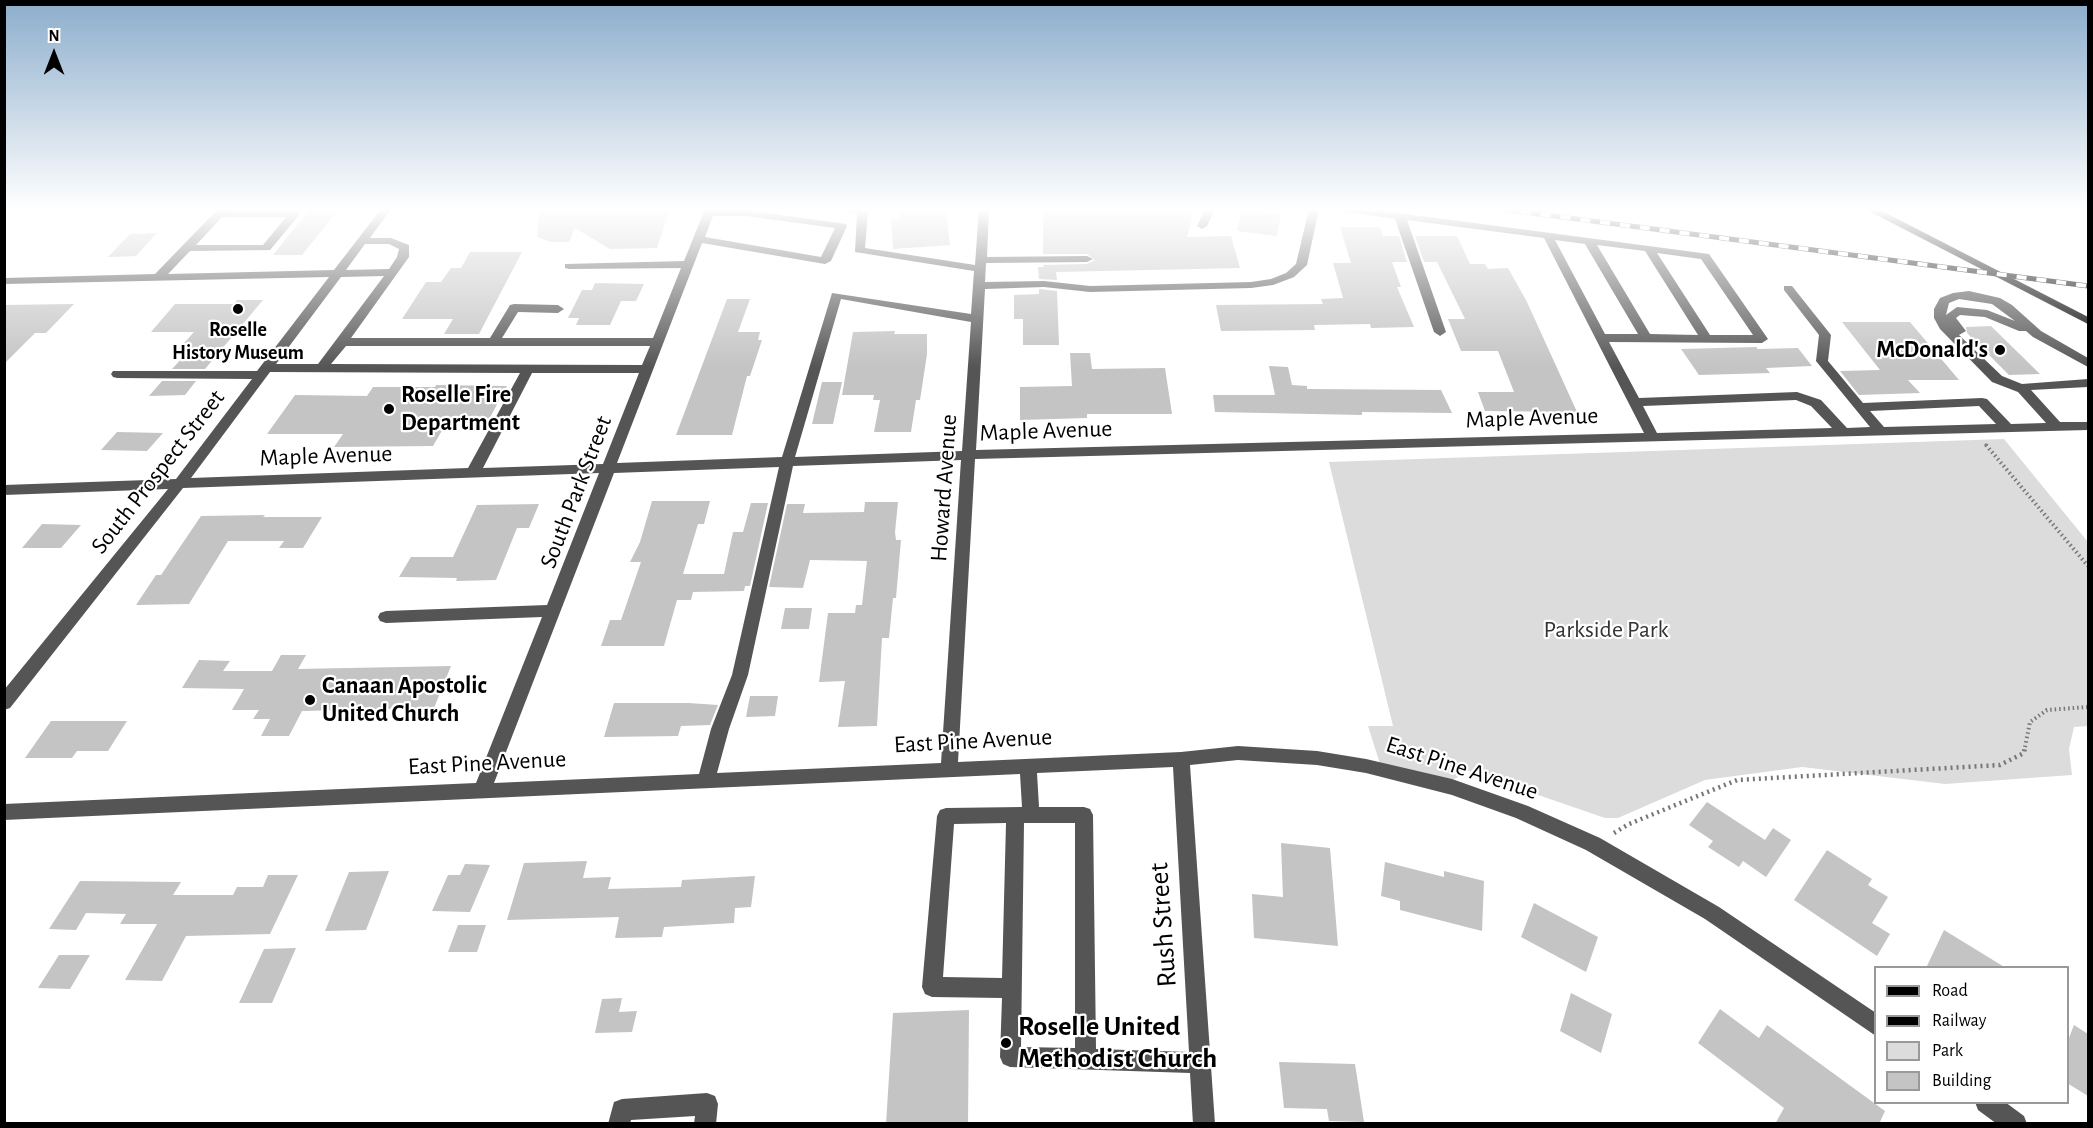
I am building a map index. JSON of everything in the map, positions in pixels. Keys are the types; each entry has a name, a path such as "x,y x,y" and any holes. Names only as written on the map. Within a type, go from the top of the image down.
{"main road":[{"path":"1972,262 2088,321"}],"street":[{"path":"159,277 173,262"},
{"name":"South Prospect Street","path":"4,703 180,483 347,262"},
{"path":"322,368 400,262"},
{"path":"960,262 981,264 1031,262"},
{"path":"980,286 1044,284 1090,289 1251,285 1273,282 1290,274 1302,262"},
{"path":"1416,262 1440,332"},
{"path":"1561,262 1653,437"},
{"path":"1601,262 1646,338"},
{"path":"1657,262 1706,338"},
{"path":"1601,338 1762,339 1709,262"},
{"path":"569,266 689,264"},
{"name":"South Park Street","path":"482,790 689,264"},
{"name":"Howard Avenue","path":"949,770 981,264"},
{"path":"4,281 392,272"},
{"path":"1788,288 1825,335 1822,361 1879,430"},
{"path":"705,780 720,729 740,675 788,462 836,295 977,319"},
{"path":"2037,334 2008,308 1982,297 1957,295 1944,301 1940,309 1940,318 1944,326 1997,379 2019,387 2088,383"},
{"path":"494,341 514,308 558,309"},
{"path":"2057,427 1951,322 1950,318 1954,313 1977,312 2037,334 2086,360"},
{"path":"342,342 658,342"},
{"path":"117,374 322,368 648,369"},
{"path":"473,473 528,369"},
{"path":"1635,402 1797,396 1816,403 1842,431"},
{"path":"1858,407 1982,402 2007,427"},
{"path":"1900,406 1922,429"},
{"name":"Maple Avenue","path":"4,490 969,455 1967,427 2088,426"},
{"path":"386,616 553,611"},
{"name":"East Pine Avenue","path":"4,812 949,770 1181,759 1250,753 1317,758 1366,766 1452,787 1522,812 1593,844 1712,913 1874,1025"},
{"name":"Rush Street","path":"1181,759 1204,1124"},
{"path":"1028,766 1012,988 1010,1057 1200,1063"},
{"path":"1012,988 932,987 946,816 1084,815 1086,1059"},
{"path":"619,1124 622,1110 708,1104 705,1124"},
{"path":"1989,1104 2014,1123"}],"path":[{"path":"1967,427 1988,448 2088,566"},
{"path":"1593,844 1629,824 1737,780 2000,765 2024,753 2030,722 2047,710 2088,707"}],"green space":[{"name":"Parkside Park","path":"2004,439 2088,542 2088,726 2074,727 2069,749 2072,775 1945,784 1802,767 1705,780 1618,818 1605,818 1457,767 1458,777 1449,782 1380,764 1368,726 1393,726 1329,462"}],"building":[{"path":"465,262 517,262 479,334 444,334 453,319 402,319 426,282 441,282 451,268 461,268"},
{"path":"1092,262 1238,262 1240,268 1056,272 1057,280 1039,279 1038,267 1044,267 1043,265 1087,264"},
{"path":"1351,262 1407,262 1392,262 1401,287 1397,287 1414,327 1371,328 1370,324 1314,325 1315,330 1221,331 1216,305 1323,304 1321,299 1343,298 1333,263"},
{"path":"1424,262 1469,262 1470,264 1485,264 1488,269 1508,268 1527,302 1577,412 1485,411 1478,392 1514,392 1498,351 1461,351 1448,319 1465,319 1437,262"},
{"path":"595,283 644,284 636,301 621,301 610,325 576,325 579,318 568,318 582,290 592,290"},
{"path":"1039,289 1057,291 1059,345 1023,345 1023,319 1014,319 1014,295 1039,294"},
{"path":"727,299 750,299 738,332 760,332 758,340 762,340 750,376 747,376 732,435 676,435"},
{"path":"237,300 263,300 205,369 172,369 185,355 174,354 194,332 151,332 175,304 234,304"},
{"path":"74,304 46,333 35,333 4,364 4,305"},
{"path":"1842,322 1910,322 1959,380 1908,380 1920,393 1859,395 1840,371 1880,370"},
{"name":"McDonald's","path":"1991,326 2040,374 2009,375 1967,333 1966,327"},
{"path":"895,331 894,334 927,334 927,354 920,400 916,400 911,432 874,432 880,400 873,400 874,395 842,395 853,332"},
{"path":"1756,347 1758,349 1798,348 1812,366 1766,368 1770,373 1699,375 1681,349"},
{"path":"1070,353 1090,353 1092,369 1165,368 1172,414 1087,414 1087,418 1020,420 1020,387 1072,386"},
{"path":"1269,366 1288,367 1292,385 1307,386 1307,389 1441,390 1452,413 1362,412 1362,415 1215,412 1213,395 1275,395"},
{"path":"162,381 196,381 185,395 149,396"},
{"path":"822,382 842,382 833,424 812,424"},
{"name":"Roselle Fire Department","path":"436,385 507,386 487,423 447,422 433,446 334,447 343,434 267,434 295,395 367,396 373,387 435,387"},
{"path":"117,432 163,433 147,451 101,450"},
{"path":"652,501 710,501 704,524 698,524 683,574 724,574 733,532 743,532 751,503 768,503 750,586 745,586 744,591 693,592 691,600 677,600 664,646 601,646 610,620 621,620 641,562 630,562 640,542"},
{"path":"865,502 898,502 895,532 896,540 901,540 896,598 893,598 889,638 882,638 877,726 838,727 845,681 819,682 828,613 855,613 856,605 862,605 867,561 810,560 803,588 769,587 787,504 805,504 803,513 864,512"},
{"path":"539,504 529,528 517,528 496,580 456,581 457,578 399,577 411,557 453,557 477,505"},
{"path":"265,515 263,517 322,517 303,548 279,548 284,541 228,541 189,604 136,605 156,575 161,575 201,516"},
{"path":"42,524 81,525 61,548 22,548"},
{"path":"785,608 812,608 809,629 781,629"},
{"path":"281,655 306,655 298,669 451,666 434,708 302,711 289,736 261,736 270,719 253,719 259,710 232,710 244,689 182,688 199,660 230,661 223,671 272,671"},
{"path":"750,696 778,696 775,716 746,717"},
{"path":"614,703 718,705 710,725 681,726 678,736 604,737"},
{"path":"51,721 127,721 108,751 77,751 72,758 25,758"},
{"path":"1707,802 1765,840 1773,828 1791,840 1766,877 1743,861 1739,867 1708,847 1713,841 1689,825"},
{"path":"1281,843 1330,848 1338,946 1254,938 1252,894 1283,897"},
{"path":"1827,850 1872,879 1868,885 1888,897 1872,923 1890,934 1877,956 1794,900"},
{"path":"587,861 583,878 611,877 608,889 681,887 682,880 755,876 751,907 735,908 734,923 664,927 662,937 615,938 619,917 507,920 524,863"},
{"path":"1385,862 1444,877 1444,871 1484,881 1482,931 1400,910 1400,901 1381,896"},
{"path":"465,864 490,865 470,912 432,911 448,875 460,875"},
{"path":"389,871 366,930 325,931 349,872"},
{"path":"268,875 298,875 270,934 186,936 162,981 125,980 157,924 120,924 126,914 86,913 76,930 49,929 80,881 181,882 173,895 233,895 237,887 263,887"},
{"path":"1534,903 1598,937 1586,972 1521,937"},
{"path":"458,925 486,925 477,952 448,952"},
{"path":"1944,930 2003,966 1927,966"},
{"path":"296,948 272,1003 239,1003 264,949"},
{"path":"59,955 90,955 70,989 38,988"},
{"path":"1571,993 1612,1014 1601,1053 1560,1031"},
{"path":"622,998 619,1012 637,1011 632,1032 595,1033 602,999"},
{"path":"1720,1009 1759,1038 1767,1025 1885,1111 1879,1124 1775,1124 1784,1108 1698,1043"},
{"path":"969,1010 968,1124 886,1124 893,1013"},
{"path":"2074,1025 2088,1034 2088,1096 2069,1084 2069,1038"},
{"path":"1279,1062 1355,1064 1364,1122 1329,1121 1327,1109 1284,1108"}],"railway":[{"path":"1902,262 2088,286"}],"place":[{"name":"Roselle History Museum","path":"238,309"},
{"name":"McDonald's","path":"2000,350"},
{"name":"Roselle Fire Department","path":"389,409"},
{"name":"Canaan Apostolic United Church","path":"310,700"},
{"name":"Roselle United Methodist Church","path":"1006,1043"}]}
